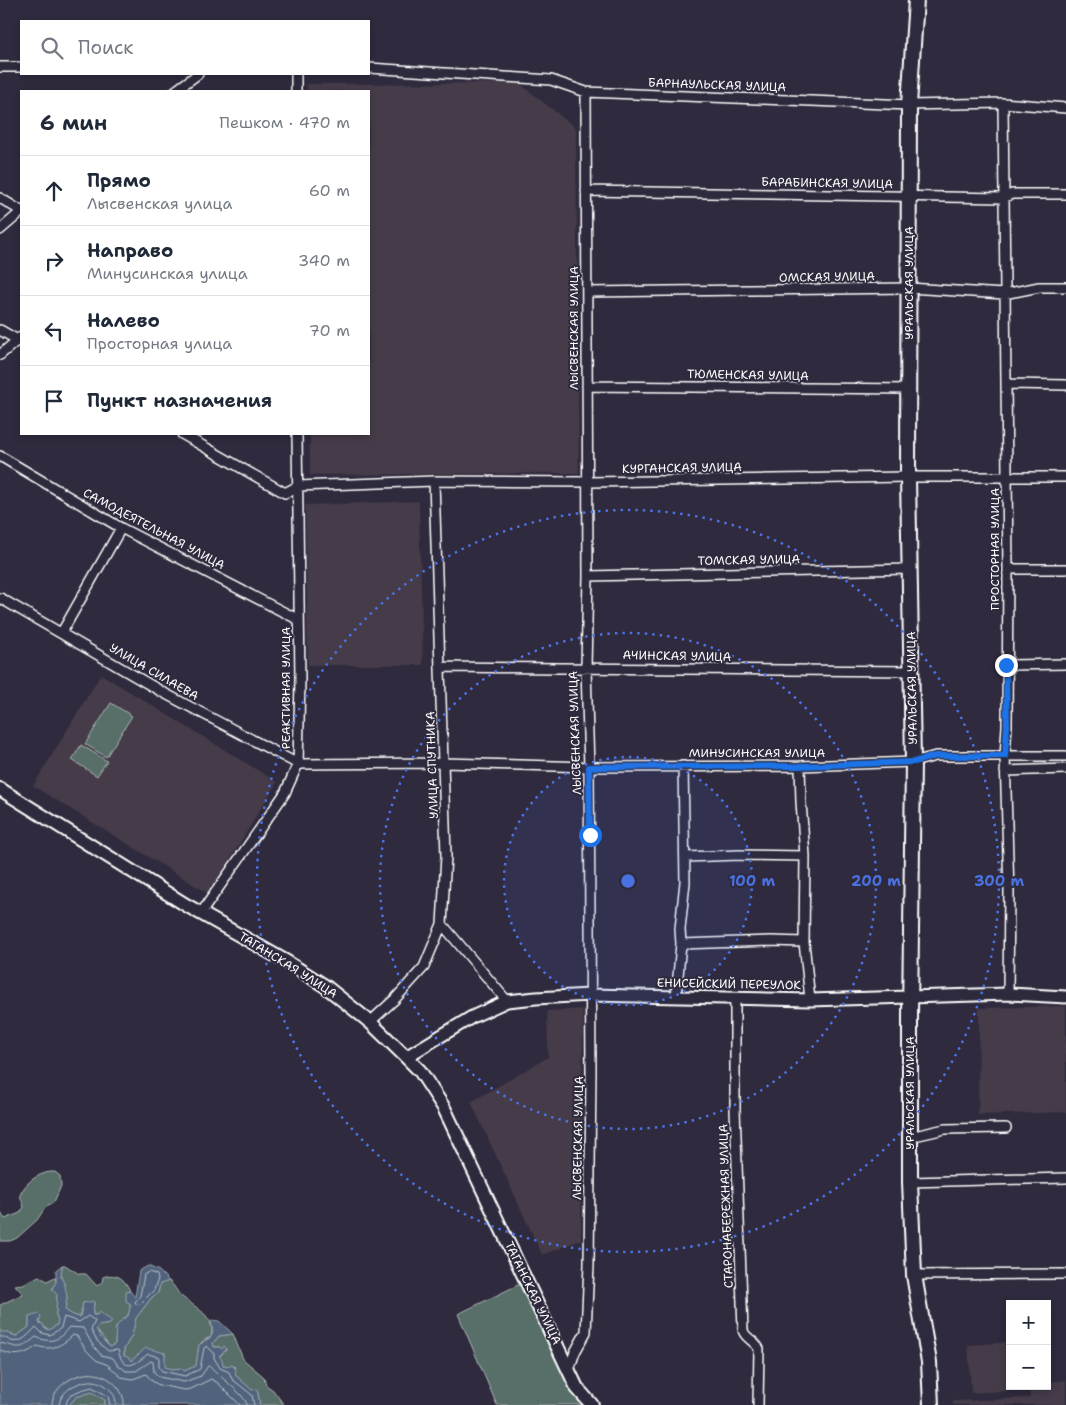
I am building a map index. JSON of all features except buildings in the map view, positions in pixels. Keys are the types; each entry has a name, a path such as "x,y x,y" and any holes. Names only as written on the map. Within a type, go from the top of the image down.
{"main road":[{"name":"УРАЛЬСКАЯ УЛИЦА","path":"916,0 909,105 908,476 914,762 910,996 910,1182 914,1275 929,1362 931,1405"},
{"name":"ТАГАНСКАЯ УЛИЦА","path":"0,789 325,986 370,1022 406,1056 420,1071 444,1108 577,1388 592,1405"}],"street":[{"path":"0,68 20,67"},
{"name":"БАРНАУЛЬСКАЯ УЛИЦА","path":"370,68 551,80 586,92 909,105 1003,103 1066,108"},
{"path":"176,90 197,75"},
{"path":"296,75 296,90"},
{"name":"ЛЫСВЕНСКАЯ УЛИЦА","path":"570,1370 575,1352 586,1332 588,1318 591,1071 589,767 586,668 588,482 586,92"},
{"name":"ПРОСТОРНАЯ УЛИЦА","path":"1003,103 1004,294 1007,384 1008,569 1005,771 1009,892 1008,994"},
{"name":"БАРАБИНСКАЯ УЛИЦА","path":"586,191 1003,198 1012,194 1066,194"},
{"path":"0,198 20,210"},
{"path":"0,230 20,212"},
{"name":"ОМСКАЯ УЛИЦА","path":"587,292 909,288 1004,294 1039,287 1066,287"},
{"path":"0,330 20,340 0,355"},
{"path":"1007,384 1066,385"},
{"name":"ТЮМЕНСКАЯ УЛИЦА","path":"587,386 908,389"},
{"name":"КУРГАНСКАЯ УЛИЦА","path":"184,435 285,493 298,486 434,481 588,482 908,476 1066,477"},
{"name":"РЕАКТИВНАЯ УЛИЦА","path":"202,913 285,793 298,764 300,680 297,435"},
{"name":"САМОДЕЯТЕЛЬНАЯ УЛИЦА","path":"0,456 121,528 299,620"},
{"name":"УЛИЦА СПУТНИКА","path":"370,1022 395,999 424,967 442,924 446,856 445,762 434,481"},
{"path":"62,632 121,528"},
{"path":"1008,569 1066,568"},
{"name":"ТОМСКАЯ УЛИЦА","path":"588,576 910,569"},
{"name":"УЛИЦА СИЛАЕВА","path":"0,598 62,632 164,693 298,764"},
{"path":"1006,665 1066,664"},
{"name":"АЧИНСКАЯ УЛИЦА","path":"441,667 912,671"},
{"name":"МИНУСИНСКАЯ УЛИЦА","path":"298,764 445,762 589,767 800,766 914,762 936,756 1066,756"},
{"path":"676,997 686,857 683,766"},
{"path":"800,766 800,802 805,856 804,942 810,1000"},
{"path":"1005,771 1066,769"},
{"path":"686,857 739,855 805,856"},
{"path":"442,924 507,1001"},
{"path":"681,944 771,941 804,942"},
{"name":"ЕНИСЕЙСКИЙ ПЕРЕУЛОК","path":"406,1056 472,1017 507,1001 536,998 590,995 810,1000 1008,994 1066,997"},
{"name":"СТАРОНАБЕРЕЖНАЯ УЛИЦА","path":"735,998 735,1109 742,1330 744,1335 757,1344 759,1349 758,1405"},
{"path":"910,1137 945,1129 1006,1128"},
{"path":"910,1182 1066,1178"},
{"path":"914,1275 1066,1274"}],"shaded area":[{"path":"519,83 576,128 579,473 310,475 310,435 370,435 370,90 307,90 307,84"},
{"path":"419,501 423,665 308,665 305,505"},
{"path":"101,674 277,782 209,894 33,786"},
{"path":"1066,1006 1066,1112 978,1115 979,1008"},
{"path":"583,1009 581,1240 542,1255 471,1102 548,1057 547,1011"},
{"path":"1006,1342 1006,1390 1025,1390 971,1393 968,1345"},
{"path":"1066,1380 1066,1405 953,1405 953,1401 1030,1398 1029,1390 1051,1390 1051,1382"}],"green space":[{"path":"111,703 132,716 106,757 85,744"},
{"path":"81,745 107,761 97,776 72,760"},
{"path":"55,1172 60,1176 61,1186 54,1202 45,1208 37,1220 17,1238 10,1241 0,1241 0,1207 5,1219 20,1213 24,1207 20,1195 25,1187 36,1177"},
{"path":"62,1265 79,1274 86,1274 97,1286 102,1282 103,1277 112,1275 126,1283 130,1291 126,1292 130,1308 125,1319 116,1327 115,1344 110,1347 96,1329 99,1326 110,1324 102,1314 93,1315 94,1302 83,1303 80,1317 65,1310 67,1297 61,1277"},
{"path":"39,1276 47,1281 55,1277 56,1282 53,1290 57,1294 57,1325 49,1330 38,1323 39,1315 29,1317 29,1327 17,1336 0,1332 0,1305 23,1294 15,1285 23,1284"},
{"path":"169,1281 181,1296 203,1313 212,1329 211,1337 199,1345 196,1366 184,1371 181,1368 164,1367 165,1353 138,1356 131,1361 124,1356 124,1349 132,1335 136,1318 152,1297 158,1293 160,1284"},
{"path":"520,1284 581,1405 497,1405 458,1314"},
{"path":"233,1334 243,1359 264,1377 266,1385 273,1390 284,1405 260,1405 258,1393 235,1375 235,1367 231,1364 229,1366 223,1365 219,1357 227,1349 214,1347 213,1343 219,1336"},
{"path":"92,1392 105,1400 105,1405 69,1405 76,1397"}],"water":[{"path":"62,1265 61,1277 65,1285 67,1297 65,1310 80,1317 83,1303 94,1301 93,1315 97,1315 99,1312 112,1321 110,1324 99,1326 96,1329 101,1338 110,1347 115,1344 118,1324 128,1316 131,1304 126,1301 126,1292 130,1291 135,1297 139,1271 148,1266 159,1271 169,1281 160,1284 158,1293 152,1297 136,1318 132,1335 124,1349 124,1356 131,1361 146,1348 165,1353 165,1367 181,1368 184,1371 196,1366 199,1345 211,1337 213,1332 211,1320 219,1321 233,1334 219,1336 213,1343 214,1347 222,1349 224,1346 227,1349 219,1356 222,1359 223,1365 229,1366 232,1364 236,1370 235,1375 252,1390 257,1389 260,1405 105,1405 105,1400 92,1392 76,1397 69,1405 0,1405 0,1332 8,1332 12,1336 17,1336 29,1327 29,1317 39,1314 41,1316 39,1323 43,1324 44,1328 49,1330 57,1325 57,1295 52,1289 56,1282 56,1270"}],"route":[{"path":"590,835 589,767 800,766 914,762 936,756 1005,756 1007,726 1006,665"}]}
